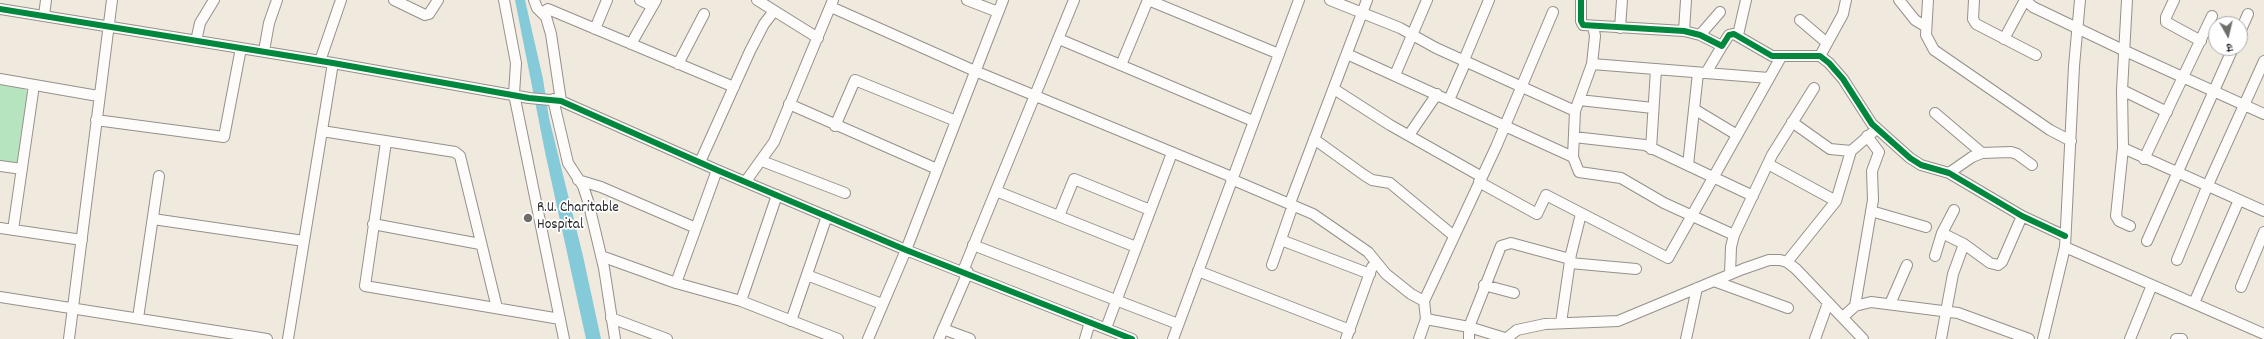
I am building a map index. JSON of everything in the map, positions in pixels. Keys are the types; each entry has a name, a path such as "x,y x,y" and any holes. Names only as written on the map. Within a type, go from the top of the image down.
{"street":[{"path":"44,16 46,0"},
{"path":"69,339 98,96 112,0"},
{"path":"196,41 200,23 214,0"},
{"path":"264,51 269,23 277,0"},
{"path":"320,60 342,0"},
{"path":"394,0 425,15 429,14 438,0"},
{"path":"504,0 516,63 514,94 564,339"},
{"path":"534,0 537,8 548,7 734,87"},
{"path":"595,28 607,0"},
{"path":"631,44 654,3 640,0"},
{"path":"757,0 818,38"},
{"path":"967,0 998,12"},
{"path":"868,339 906,250 1003,0"},
{"path":"939,339 965,272 973,245 1036,96 1074,0"},
{"path":"1122,65 1148,0 1279,54"},
{"path":"1173,339 1299,0"},
{"path":"1330,0 1362,12 1413,35 1465,61 1575,111"},
{"path":"1272,265 1314,139 1367,0"},
{"path":"1395,75 1427,0"},
{"path":"1449,100 1489,0"},
{"path":"1581,0 1581,21 1583,25 1684,31 1700,35 1722,46"},
{"path":"1620,28 1622,0"},
{"path":"1684,31 1686,0"},
{"path":"1738,35 1746,0"},
{"path":"1820,56 1843,14 1846,0"},
{"path":"1898,0 1915,20 1925,26"},
{"path":"1928,0 1925,26 1928,41 1934,50 2050,130 2071,141"},
{"path":"1974,0 1973,19 1976,24 2036,55"},
{"path":"2004,39 2025,0 2033,7 2123,50 2264,114"},
{"path":"2043,339 2065,247 2080,0"},
{"path":"2127,0 2123,50 2123,148 2116,216 2119,221 2130,226"},
{"path":"2174,0 2166,17 2166,22 2201,41"},
{"path":"746,181 762,161 774,142 832,4 975,71 1172,152 1313,214 1348,236 1392,279 1411,294 1424,301"},
{"path":"548,7 551,34 554,100 568,163 588,201 601,256 615,339"},
{"path":"0,9 333,62 514,94 529,98 554,100 906,250 1132,339"},
{"path":"700,162 750,51 764,24 774,11"},
{"path":"1419,339 1426,319 1424,301 1504,126 1553,12"},
{"path":"1700,35 1720,12"},
{"path":"678,64 704,14"},
{"path":"1800,20 1827,43"},
{"path":"2144,159 2208,25"},
{"path":"1593,26 1595,47 1592,64 1575,111 1573,157 1579,172 1621,178 1692,216 1734,235"},
{"path":"1688,165 1694,109 1702,73 1729,35 1738,35 1760,50 1781,57 1820,56 1829,63 1843,79 1877,129 1916,162 1949,173 2022,216 2066,236"},
{"path":"1059,39 1253,121"},
{"path":"96,120 224,137 241,48"},
{"path":"1347,54 1573,157"},
{"path":"2147,241 2229,56"},
{"path":"1334,89 1538,214 1546,196 1668,258 1781,57"},
{"path":"2177,260 2207,187 2264,61"},
{"path":"288,339 333,62"},
{"path":"1592,64 1769,78"},
{"path":"1651,148 1656,69"},
{"path":"0,79 98,96"},
{"path":"835,126 855,80 956,121"},
{"path":"13,230 34,85"},
{"path":"1730,274 1731,247 1734,235 1768,164 1792,122 1814,88"},
{"path":"2122,90 2167,112"},
{"path":"1408,135 1437,94"},
{"path":"1579,100 1653,108"},
{"path":"789,104 835,126 937,169"},
{"path":"1694,109 1737,135"},
{"path":"1935,113 1982,153"},
{"path":"1792,122 1830,149 1851,151"},
{"path":"1787,262 1836,201 1851,151 1877,129"},
{"path":"322,131 455,152 460,156 480,244 497,308"},
{"path":"1855,306 1874,192 1872,171 1879,152 1867,136"},
{"path":"1574,137 1635,143 1651,148 1714,176 1753,196"},
{"path":"1314,139 1372,180 1390,183 1454,236"},
{"path":"386,142 365,286 560,319"},
{"path":"2123,148 2144,159 2264,211"},
{"path":"1106,328 1172,152"},
{"path":"1949,173 1972,157 1982,153 2011,152 2017,154 2032,165"},
{"path":"762,161 845,193"},
{"path":"1768,164 1836,201"},
{"path":"0,166 22,169"},
{"path":"676,283 717,170"},
{"path":"138,318 159,176"},
{"path":"1059,216 1074,179 1150,210"},
{"path":"578,180 601,187 696,228"},
{"path":"996,191 1136,247"},
{"path":"741,301 777,195"},
{"path":"2194,303 2238,200"},
{"path":"1935,256 1942,233 1954,210"},
{"path":"1871,211 1926,227"},
{"path":"1561,323 1570,261 1581,214"},
{"path":"791,321 827,216"},
{"path":"1942,233 1964,244 1990,263 1998,265 2002,262 2022,216"},
{"path":"153,219 304,241"},
{"path":"373,224 480,244"},
{"path":"0,228 82,240"},
{"path":"2241,287 2264,232"},
{"path":"1281,240 1370,274"},
{"path":"1469,339 1469,327 1484,285 1501,246 1506,243 1570,261 1636,269"},
{"path":"1941,339 1953,274 1964,244"},
{"path":"973,245 1178,324"},
{"path":"2065,247 2264,334"},
{"path":"601,256 676,283 741,301 838,339"},
{"path":"1198,271 1348,334 1374,260"},
{"path":"1426,319 1469,327 1507,339 1517,330 1561,323 1618,321 1714,280 1769,260 1787,262 1864,339"},
{"path":"1890,304 1907,265"},
{"path":"807,275 882,304"},
{"path":"1714,280 1788,308"},
{"path":"1484,285 1514,294"},
{"path":"2130,339 2152,285"},
{"path":"1686,339 1697,288"},
{"path":"0,297 138,318 220,335 267,339"},
{"path":"1843,317 1855,306 1871,302 1890,304 1977,318 2029,339"},
{"path":"1815,339 1828,303"},
{"path":"611,318 667,339"},
{"path":"1085,339 1090,322"},
{"path":"943,329 970,339"},
{"path":"2176,339 2182,339"}],"green space":[{"path":"0,85 22,88 28,92 18,160 15,164 0,163"}],"water":[{"path":"515,0 525,0 543,79 549,118 583,256 601,339 586,339 545,152"}],"cycle path":[{"path":"1581,0 1581,21 1583,25 1684,31 1700,35 1722,46 1729,35 1734,34 1772,56 1820,56 1829,63 1843,79 1872,124 1910,158 1921,165 1949,173 2022,216 2065,236"},
{"path":"0,9 333,63 529,98 561,101 717,170 906,250 1132,339"}],"place":[{"name":"R.U. Charitable Hospital","path":"528,218"}]}
